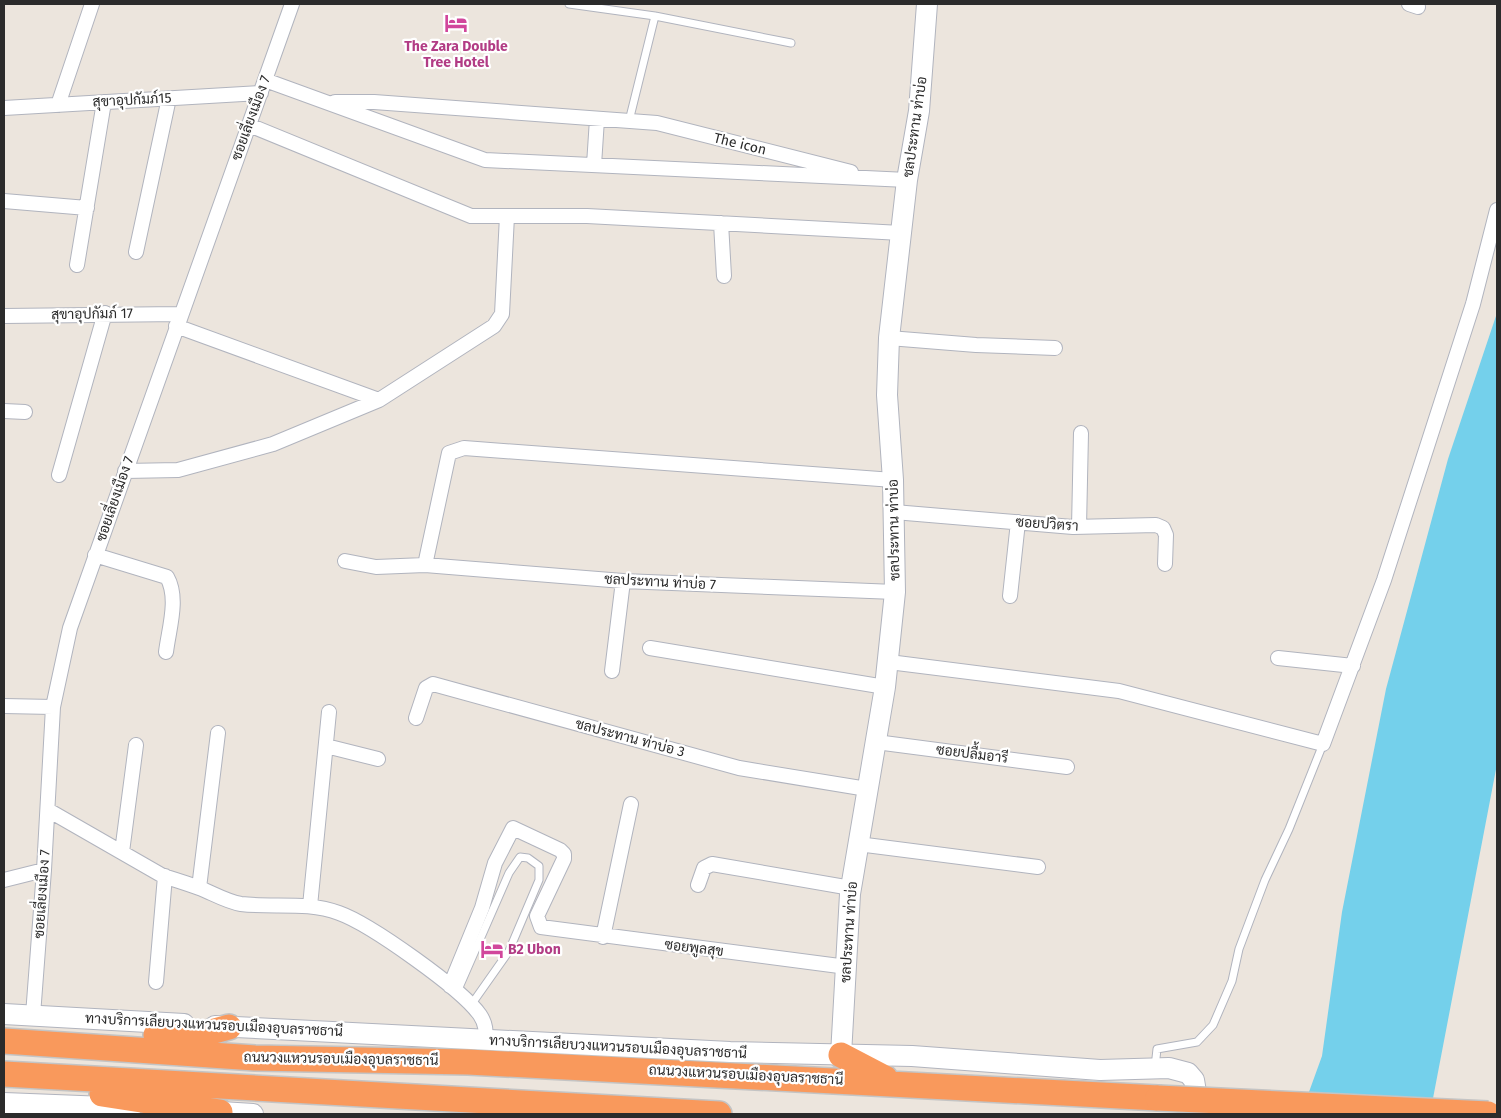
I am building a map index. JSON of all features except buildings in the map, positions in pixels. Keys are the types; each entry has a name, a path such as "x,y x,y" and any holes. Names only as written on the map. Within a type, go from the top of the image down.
{"highway":[{"path":"35,1042 78,1032 196,1036 230,1027"},
{"name":"ถนนวงแหวนรอบเมืองอุบลราชธานี","path":"4,1041 255,1058 468,1062 1488,1114"},
{"path":"841,1055 895,1083"},
{"path":"4,1074 719,1114"},
{"path":"59,1078 106,1096 220,1112"}],"main road":[{"name":"ชลประทาน ท่าบ่อ","path":"841,1055 851,888 889,662 895,592 893,480 887,395 889,338 908,180 920,112 927,4"},
{"name":"ทางบริการเลียบวงแหวนรอบเมืองอุบลราชธานี","path":"4,1014 730,1052 912,1056 1100,1070 1169,1068 1188,1074 1194,1080 1196,1092 1189,1114"},
{"path":"4,1103 30,1109 253,1114"}],"street":[{"path":"58,104 92,4"},
{"name":"ซอยเลี่ยงเมือง 7","path":"33,1015 48,810 53,707 70,628 292,4"},
{"name":"สุขาอุปกัมภ์15","path":"4,108 169,98 263,87"},
{"name":"The icon","path":"263,87 324,102 485,160 908,180"},
{"path":"136,252 169,98"},
{"path":"77,265 104,102"},
{"name":"The icon","path":"324,102 374,102 657,123 881,179"},
{"path":"594,165 597,119"},
{"path":"249,125 471,216 587,216 901,234"},
{"path":"4,201 87,208"},
{"path":"889,662 1119,691 1323,744 1384,580 1470,313 1497,210"},
{"path":"125,471 178,470 273,444 380,400 499,320 503,297 507,216"},
{"path":"721,223 724,276"},
{"path":"59,476 104,313"},
{"name":"สุขาอุปกัมภ์ 17","path":"4,316 104,313 178,320 380,400"},
{"path":"889,338 976,345 1054,348"},
{"path":"4,412 25,412"},
{"path":"1079,527 1082,433"},
{"path":"425,565 449,453 464,448 893,480"},
{"name":"ซอยปวิตรา","path":"894,512 1079,527 1156,525 1162,528 1166,535 1165,564"},
{"path":"1010,596 1018,522"},
{"path":"96,554 167,577 172,586 173,597 166,652"},
{"name":"ชลประทาน ท่าบ่อ 7","path":"344,561 376,567 425,565 623,581 895,592"},
{"path":"612,671 623,581"},
{"path":"650,648 885,687"},
{"path":"1278,658 1353,666"},
{"name":"ชลประทาน ท่าบ่อ 3","path":"416,718 426,688 433,684 739,768 867,790"},
{"path":"4,706 53,707"},
{"path":"310,906 330,712"},
{"path":"199,888 218,733"},
{"name":"ซอยปลื้มอารี","path":"876,742 1067,767"},
{"path":"122,852 136,745"},
{"path":"326,746 378,759"},
{"path":"603,937 631,804"},
{"path":"48,810 165,876 239,904 310,906 339,913 371,930 453,989 480,1016 486,1028 485,1040"},
{"name":"ซอยพูลสุข","path":"453,989 482,908 495,862 514,828 560,850 564,854 564,859 537,916 541,927 603,937 846,966"},
{"path":"858,844 1038,867"},
{"path":"698,886 704,868 712,864 851,888"},
{"path":"4,880 44,870"},
{"path":"156,982 165,876"}],"lane":[{"path":"569,4 654,16 791,43"},
{"path":"629,121 654,16"},
{"path":"1154,1069 1157,1049 1197,1042 1213,1025 1232,981 1239,949 1266,880 1290,829 1323,744"},
{"path":"453,989 514,863 520,857 536,862 539,866 539,880 509,951 471,1005"}],"water":[{"path":"1497,313 1497,764 1430,1114 1301,1114 1322,1056 1342,912 1386,689 1448,459"}],"place":[{"name":"The Zara Double Tree Hotel","path":"456,23"},
{"name":"B2 Ubon","path":"492,949"}]}
